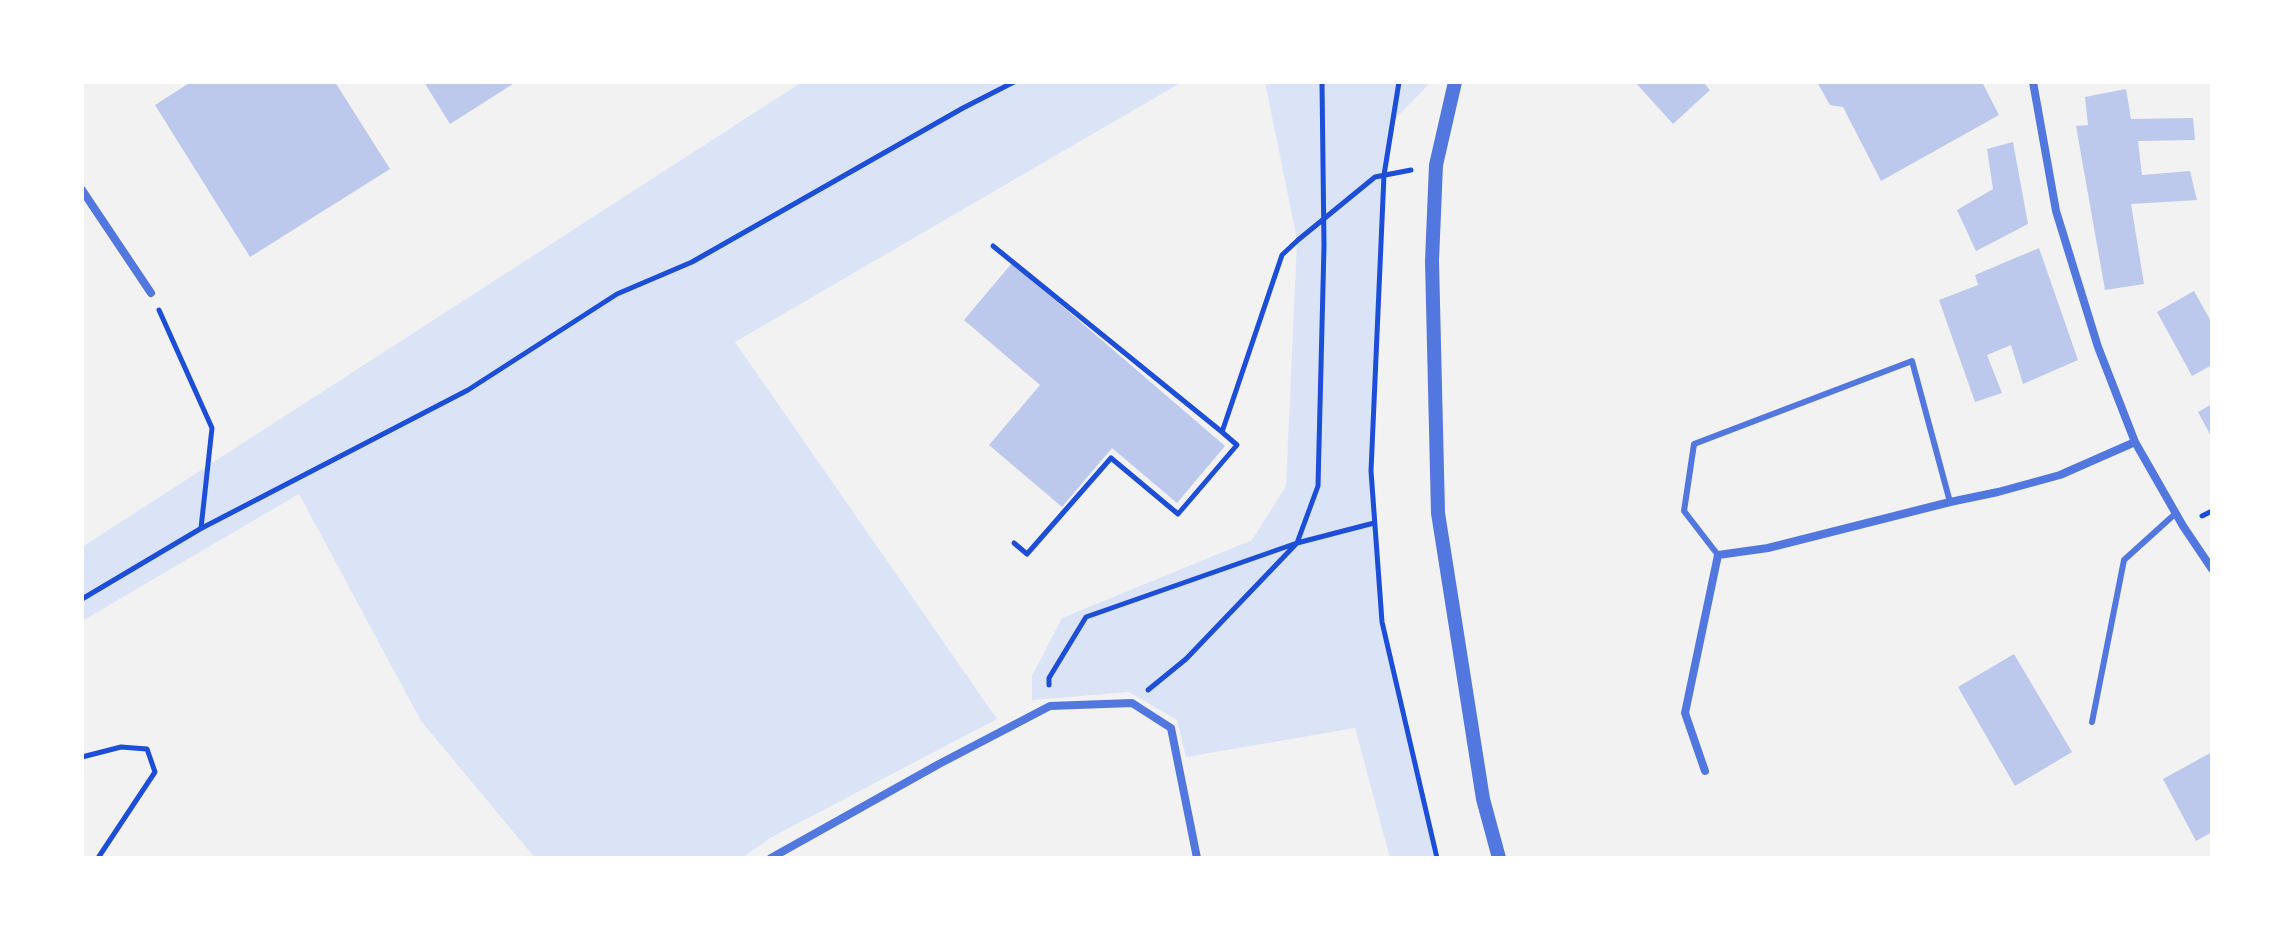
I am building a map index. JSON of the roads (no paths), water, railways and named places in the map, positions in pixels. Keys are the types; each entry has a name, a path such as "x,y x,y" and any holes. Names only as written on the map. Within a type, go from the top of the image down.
{"street":[{"path":"1455,82 1436,165 1432,261 1438,513 1483,799 1499,858"},
{"path":"2033,82 2056,211 2098,347 2135,442 2212,569"},
{"path":"82,190 151,293"},
{"path":"1705,771 1685,713 1718,555 1768,548 1998,492 2060,475 2135,442"},
{"path":"771,858 1050,706 1132,703 1171,728 1197,858"}],"lane":[{"path":"1718,555 1684,511 1694,444 1912,361 1950,502"},
{"path":"2092,722 2124,560 2176,513"}]}
